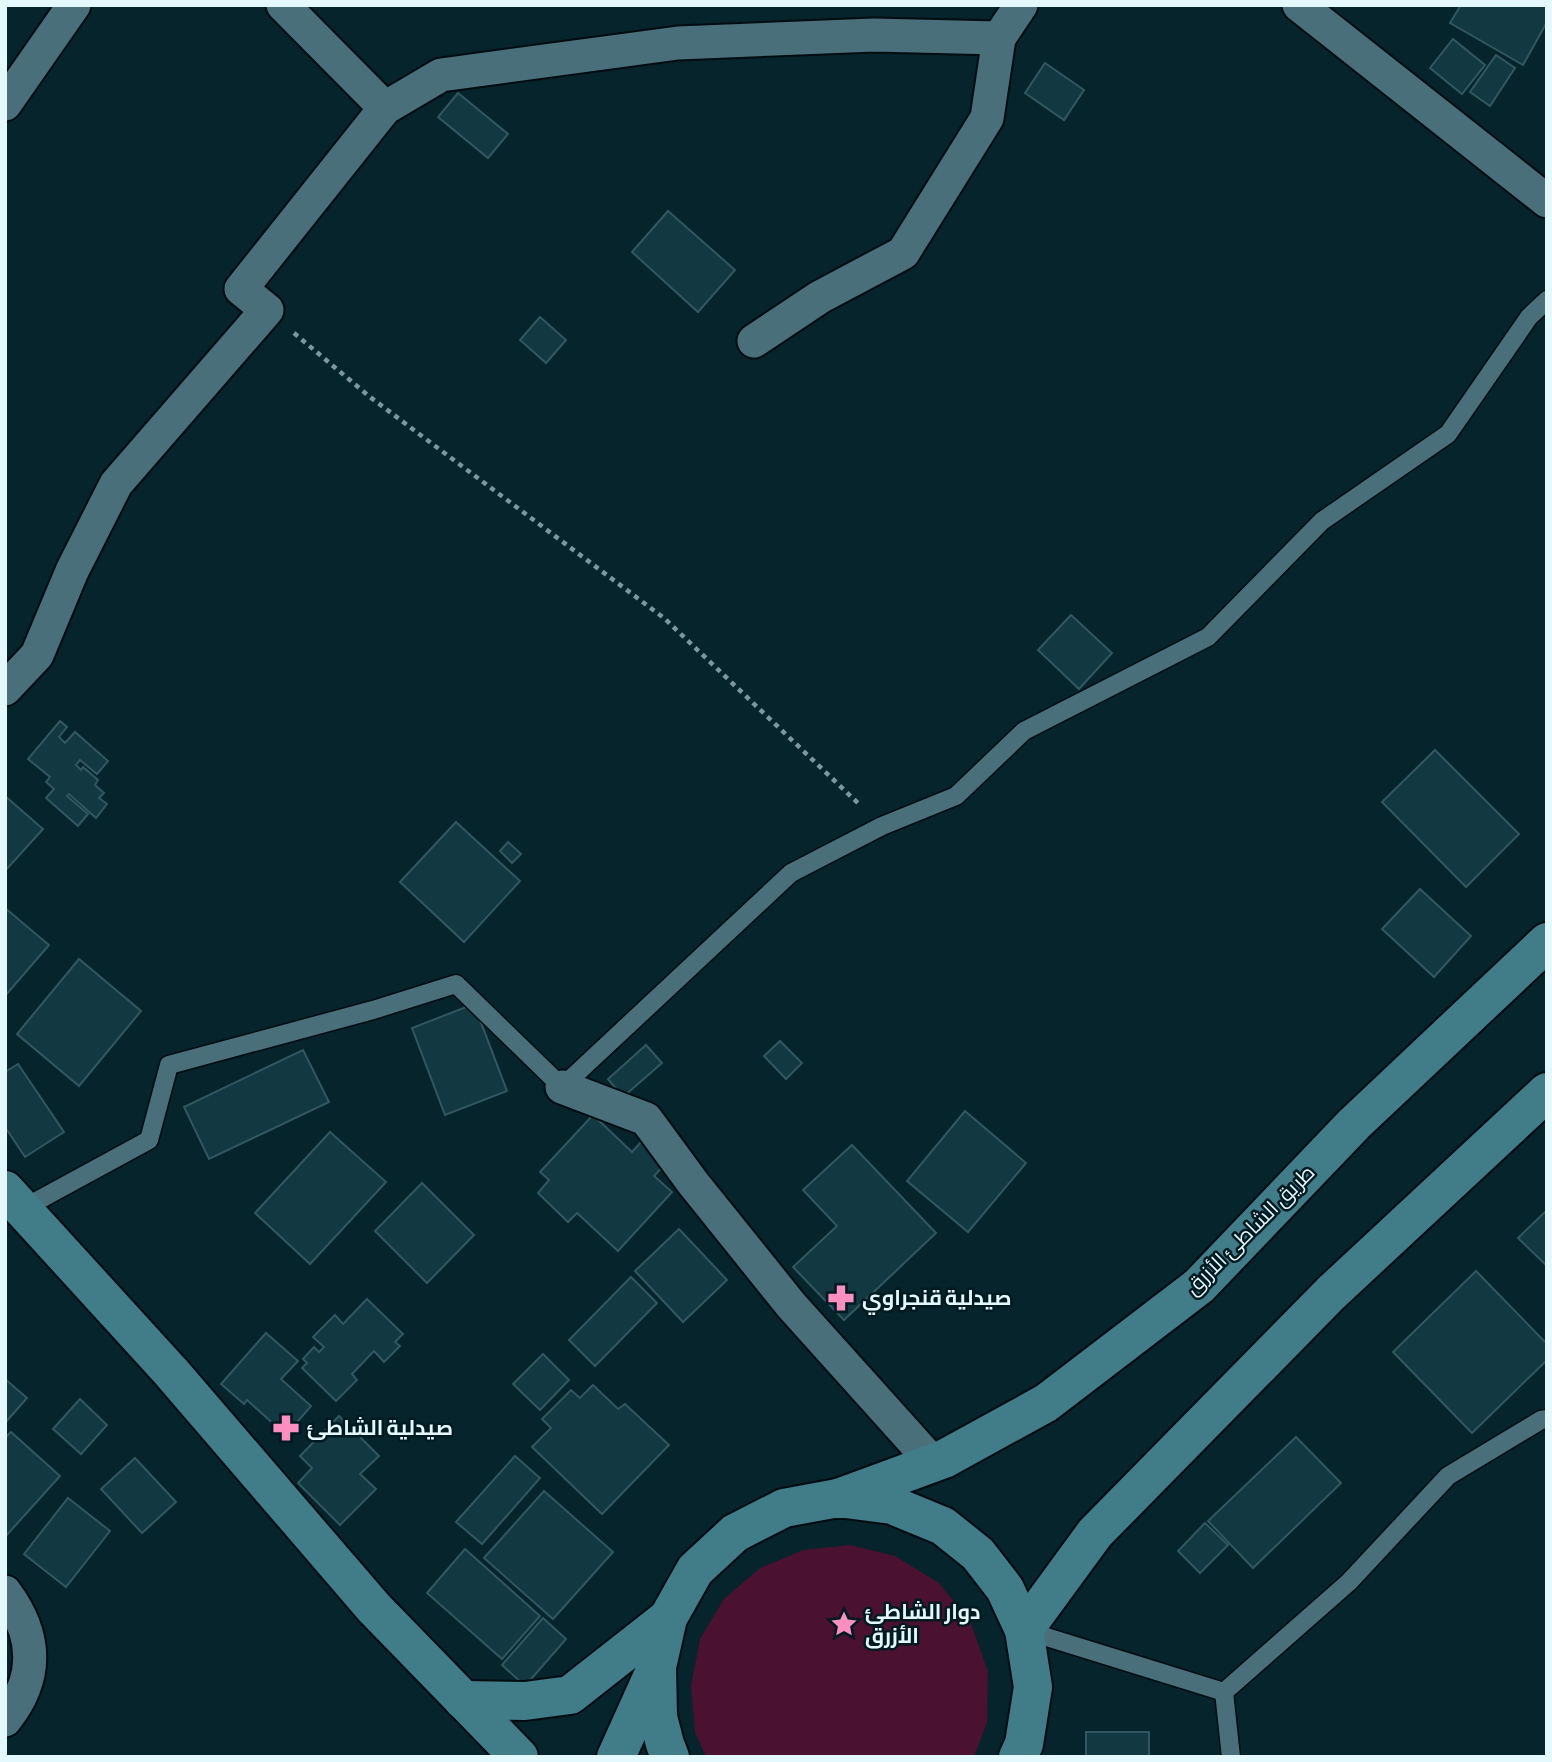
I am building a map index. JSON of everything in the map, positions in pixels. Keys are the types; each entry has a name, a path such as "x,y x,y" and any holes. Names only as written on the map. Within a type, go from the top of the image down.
{"main road":[{"name":"طريق الشاطئ الأزرق","path":"838,1498 944,1459 1046,1403 1199,1286 1354,1124 1547,942"},
{"path":"1024,1630 1104,1523 1331,1293 1547,1092"},
{"path":"14,1199 180,1382 374,1608 519,1757"},
{"path":"616,1757 656,1667 668,1618 695,1570 734,1533 784,1508 838,1498 892,1505 943,1526 978,1555 1006,1589 1024,1630 1033,1687 1024,1744 1018,1757"},
{"path":"463,1700 525,1701 570,1695 668,1618"},
{"path":"656,1667 658,1717 670,1757"}],"street":[{"path":"5,104 74,5"},
{"path":"283,5 385,108"},
{"path":"754,341 820,298 903,253 987,118 999,38 1021,5"},
{"path":"1299,5 1547,201"},
{"path":"5,689 37,655 72,571 116,484 267,310 241,289 385,108 442,75 678,43 874,35 999,38"},
{"path":"562,1087 646,1119 790,1305 933,1463"},
{"path":"5,1592 26,1627 30,1646 26,1687 17,1706 5,1720"}],"lane":[{"path":"14,1199 149,1140 169,1065 373,1010 456,984 562,1087 791,873 882,826 956,796 1024,731 1208,637 1322,521 1448,434 1529,317 1547,300"},
{"path":"1224,1692 1349,1582 1448,1476 1541,1420 1547,1419"},
{"path":"1024,1630 1224,1692"},
{"path":"1224,1692 1231,1757"}],"path":[{"path":"267,310 370,397 664,618 882,826"}],"shaded area":[{"name":"دوار الشاطئ الأزرق","path":"850,1545 895,1556 939,1583 971,1623 988,1672 987,1723 974,1757 706,1757 695,1732 691,1685 700,1639 724,1599 760,1568 803,1550"}],"building":[{"path":"1461,5 1547,5 1547,22 1523,65 1450,23"},
{"path":"1453,39 1485,65 1462,94 1430,68"},
{"path":"1496,55 1515,68 1490,106 1470,92"},
{"path":"1045,63 1084,90 1064,120 1025,93"},
{"path":"458,93 508,134 488,158 438,117"},
{"path":"668,211 735,270 698,312 632,252"},
{"path":"540,317 566,340 546,363 520,340"},
{"path":"1071,615 1112,653 1079,689 1038,650"},
{"path":"60,721 67,727 59,737 65,743 75,732 108,761 97,774 80,760 76,765 81,770 83,767 98,780 95,785 104,793 99,798 107,804 96,818 69,794 67,796 88,814 78,826 46,798 54,789 46,782 50,777 28,759"},
{"path":"1435,750 1519,834 1466,887 1382,802"},
{"path":"5,796 43,829 5,871"},
{"path":"456,822 520,881 464,942 400,882"},
{"path":"508,842 521,854 512,863 500,851"},
{"path":"1420,889 1471,936 1434,977 1382,929"},
{"path":"5,908 49,945 5,996"},
{"path":"79,959 141,1011 79,1086 17,1034"},
{"path":"474,1004 507,1091 445,1115 412,1028"},
{"path":"780,1041 802,1063 786,1079 764,1056"},
{"path":"646,1045 662,1063 623,1097 608,1079"},
{"path":"303,1050 329,1102 209,1159 184,1107"},
{"path":"18,1064 64,1132 25,1157 5,1127 5,1072"},
{"path":"965,1111 1026,1163 968,1232 907,1181"},
{"path":"593,1115 632,1152 643,1140 667,1162 654,1176 672,1192 618,1251 577,1213 568,1222 538,1193 549,1180 540,1172"},
{"path":"330,1132 386,1182 310,1264 255,1213"},
{"path":"852,1145 936,1233 844,1320 793,1267 837,1226 803,1190"},
{"path":"422,1183 474,1235 427,1283 375,1231"},
{"path":"1547,1210 1547,1266 1518,1238"},
{"path":"679,1229 727,1280 683,1322 635,1271"},
{"path":"1476,1271 1547,1344 1547,1360 1472,1433 1393,1352"},
{"path":"631,1277 657,1303 595,1366 569,1340"},
{"path":"367,1299 403,1334 395,1342 400,1346 384,1362 374,1351 352,1374 357,1380 336,1401 302,1368 307,1363 303,1359 314,1347 319,1352 324,1347 313,1337 335,1315 343,1324"},
{"path":"266,1333 298,1361 281,1379 311,1406 286,1435 247,1400 244,1404 221,1384"},
{"path":"543,1354 569,1380 540,1410 513,1384"},
{"path":"5,1379 27,1398 5,1423"},
{"path":"593,1385 618,1409 625,1404 669,1445 602,1514 532,1447 551,1428 542,1419 571,1390 580,1398"},
{"path":"80,1399 107,1425 81,1454 53,1429"},
{"path":"339,1416 379,1456 360,1474 376,1489 340,1525 298,1483 312,1468 300,1456"},
{"path":"11,1432 60,1476 5,1537 5,1438"},
{"path":"1296,1437 1341,1483 1253,1568 1208,1521"},
{"path":"515,1456 540,1478 482,1544 456,1522"},
{"path":"135,1458 176,1502 142,1533 101,1489"},
{"path":"544,1491 613,1552 553,1619 484,1558"},
{"path":"68,1498 110,1531 66,1587 24,1554"},
{"path":"1205,1523 1228,1545 1200,1573 1178,1551"},
{"path":"465,1549 540,1616 502,1659 427,1593"},
{"path":"543,1618 566,1639 525,1686 502,1665"},
{"path":"1086,1732 1149,1732 1149,1757 1086,1757"}],"place":[{"name":"صيدلية قنجراوي","path":"841,1298"},
{"name":"صيدلية الشاطئ","path":"286,1428"},
{"name":"دوار الشاطئ الأزرق","path":"844,1624"}]}
